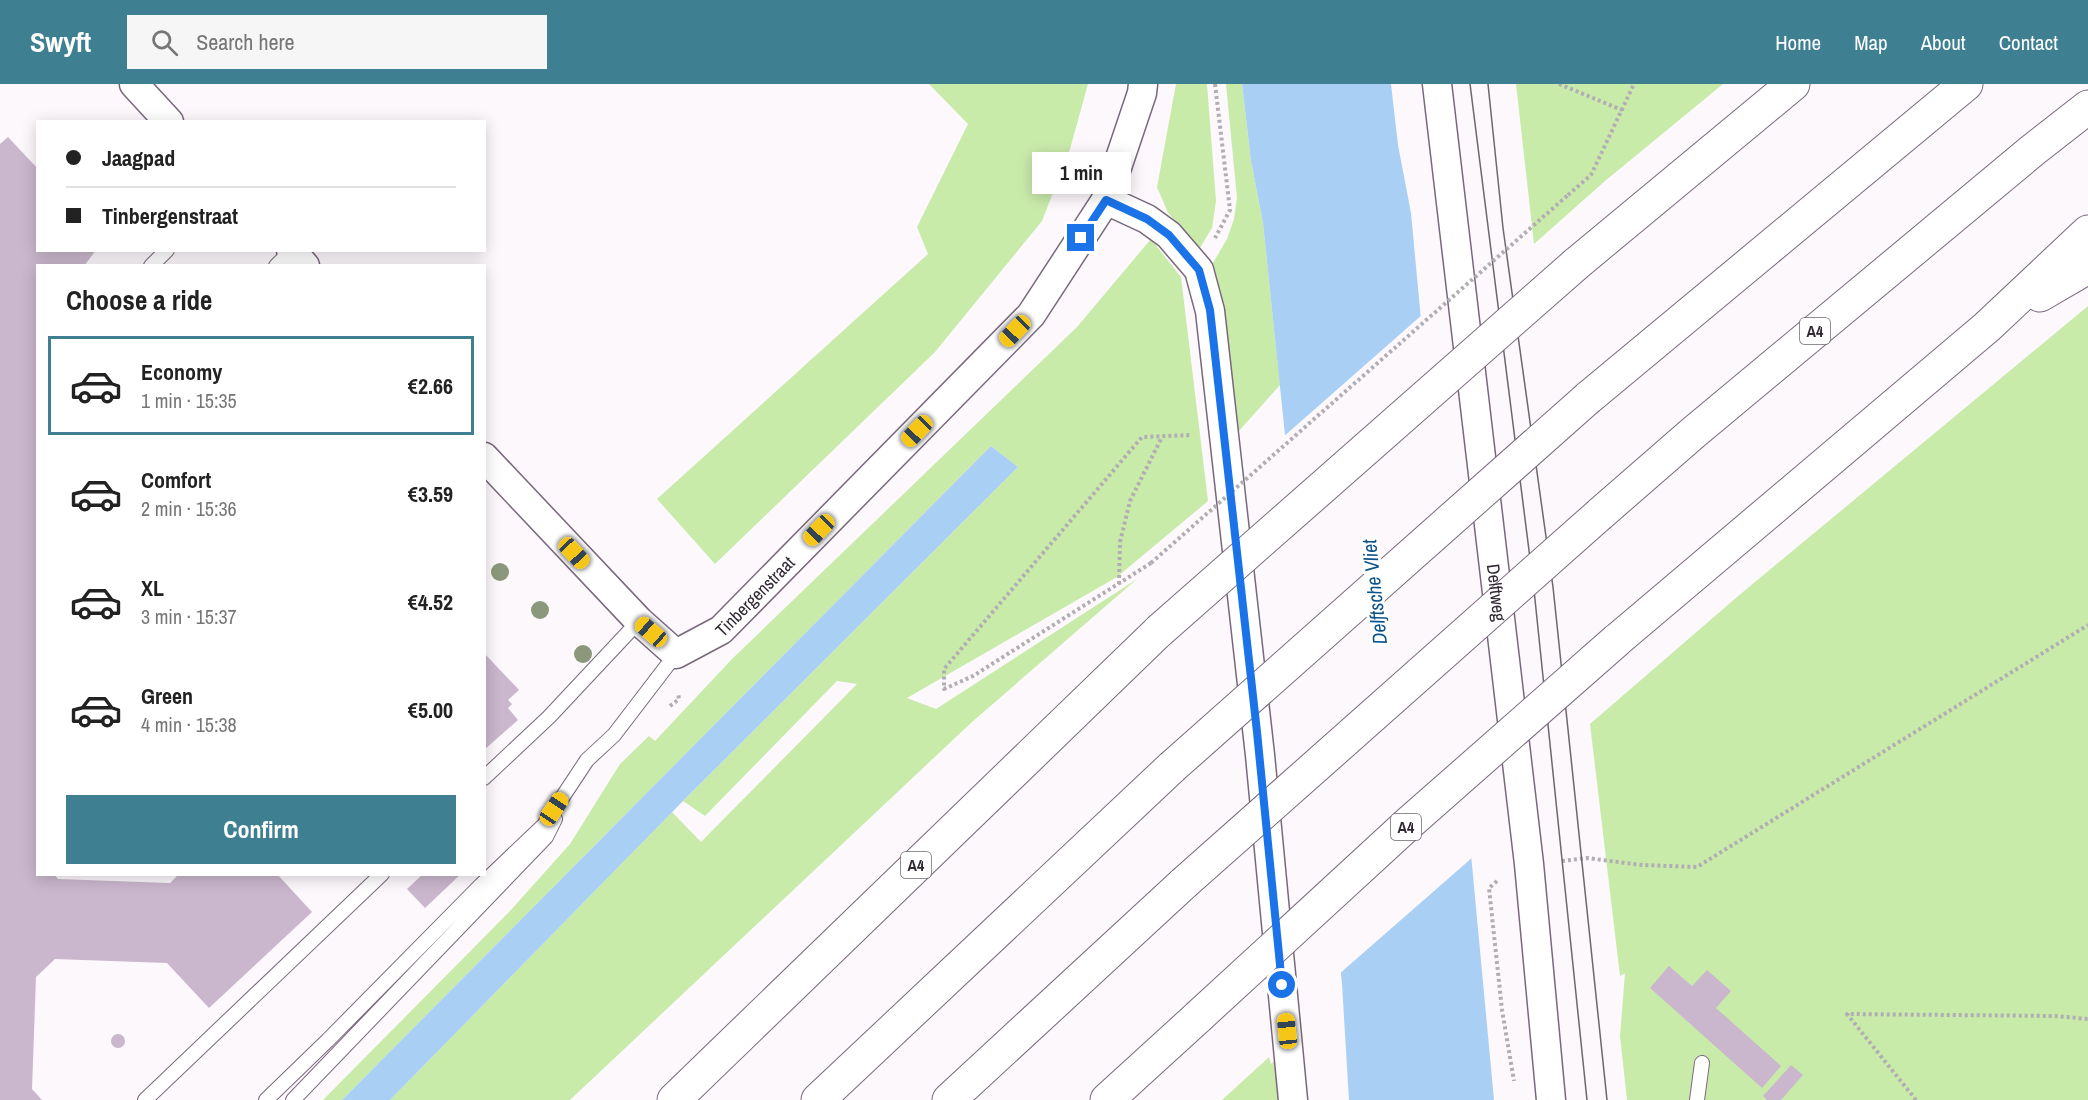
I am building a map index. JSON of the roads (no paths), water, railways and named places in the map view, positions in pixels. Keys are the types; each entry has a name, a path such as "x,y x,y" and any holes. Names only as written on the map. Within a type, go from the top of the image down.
{"highway":[{"name":"A4","path":"674,1100 1159,631 1576,264 1792,84"},
{"path":"818,1100 1172,766 1588,398 1966,84"},
{"name":"A4","path":"949,1100 1184,883 1600,514 1701,426 2033,150 2088,107"},
{"name":"A4","path":"1107,1100 1409,823 1617,640 1987,327 2088,232"},
{"name":"A4","path":"1987,327 2088,267"}],"street":[{"path":"134,84 167,120"},
{"name":"Tinbergenstraat","path":"676,654 721,630 1031,315 1106,200 1143,84"},
{"name":"Delftweg","path":"1437,84 1529,864 1551,1100"},
{"path":"1106,200 1147,219 1169,235 1199,270 1210,310 1260,755 1293,1100"},
{"path":"292,252 303,264"},
{"path":"486,459 639,621 676,654"}],"lane":[{"path":"153,264 165,252"},
{"path":"278,264 290,252"},
{"path":"486,776 549,717 639,621"},
{"path":"266,1100 544,825 588,760 614,735 676,654"},
{"path":"293,1100 546,837 576,777"},
{"path":"145,1100 380,876"},
{"path":"1697,1100 1702,1063"}],"water":[{"name":"Delftsche Vliet","path":"1242,84 1391,84 1398,145 1411,213 1494,1100 1349,1100 1342,984 1263,223 1251,161"},
{"path":"991,446 1018,467 683,801 390,1100 342,1100"}],"tram line":[{"path":"1470,84 1534,590 1587,1100"},
{"path":"1488,84 1503,228 1553,587 1607,1100"}]}
